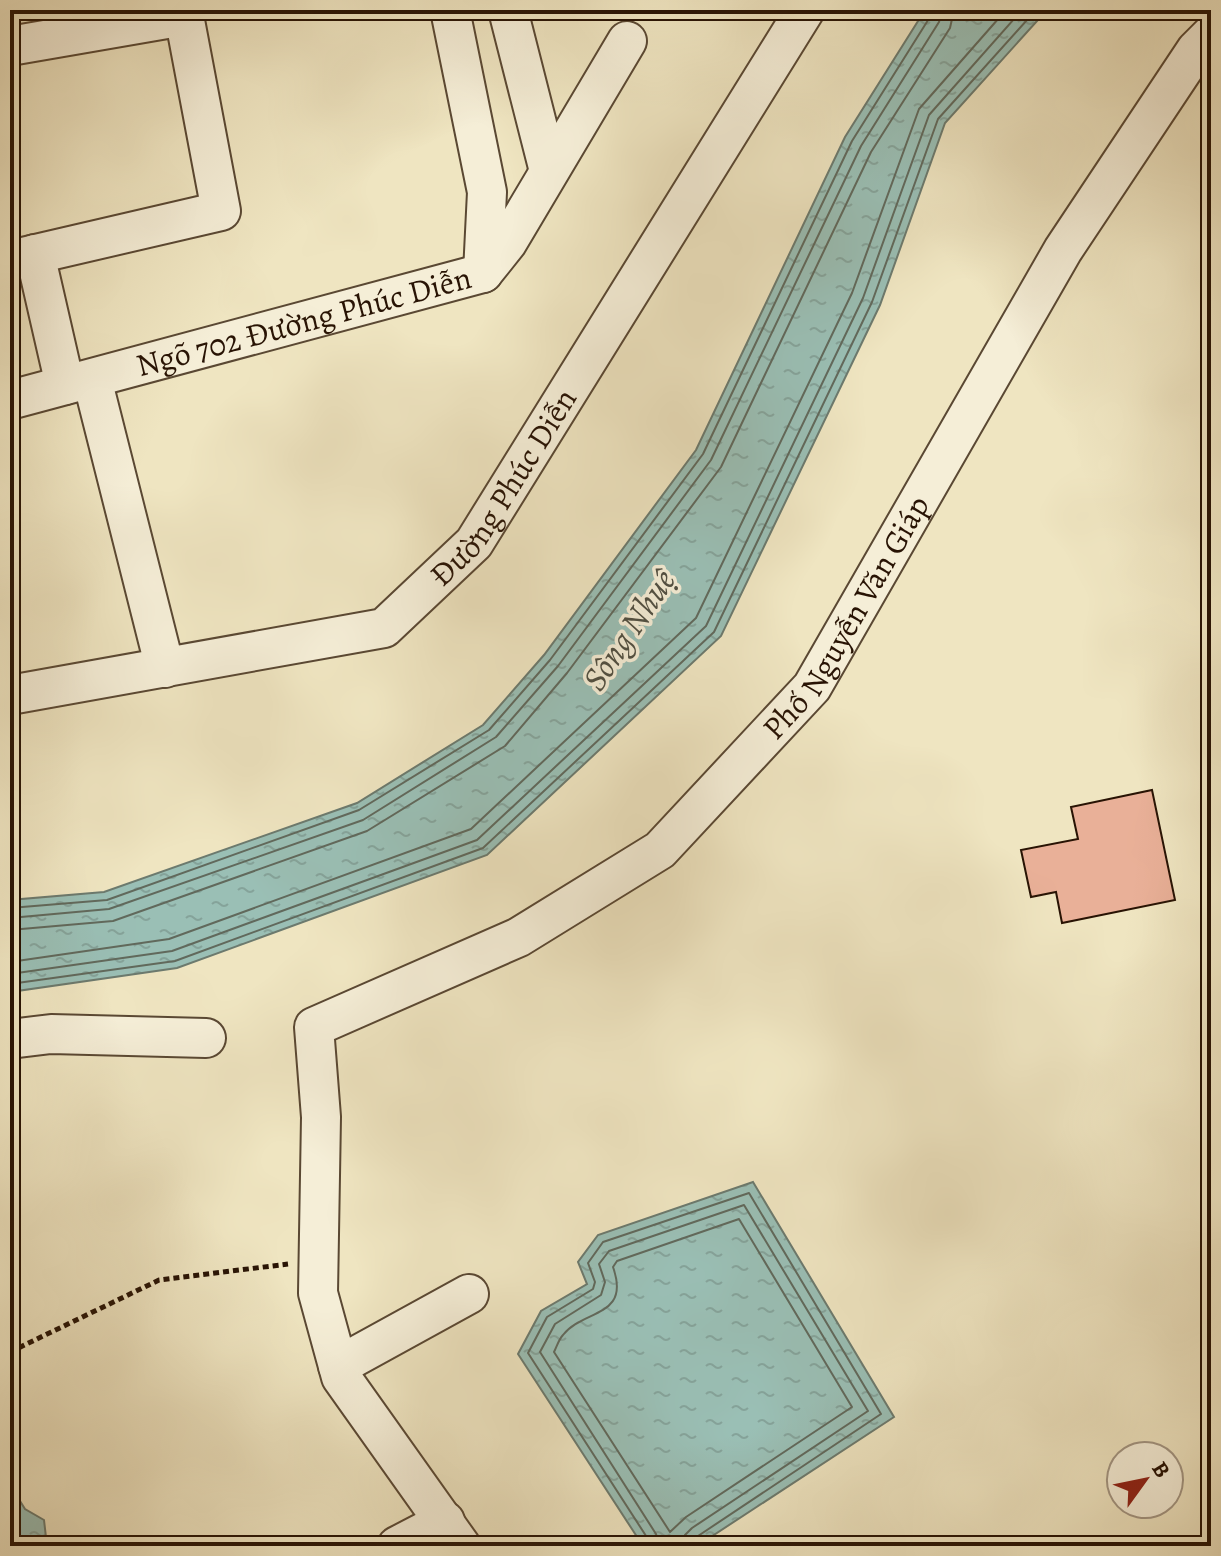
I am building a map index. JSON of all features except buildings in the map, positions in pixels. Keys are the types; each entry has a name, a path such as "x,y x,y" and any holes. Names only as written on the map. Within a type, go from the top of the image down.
{"street":[{"path":"450,10 487,192 483,273"},
{"path":"508,10 549,171"},
{"name":"Đường Phúc Diễn","path":"10,695 384,628 474,543 805,10"},
{"path":"10,46 183,13 221,211 22,257 78,382"},
{"name":"Ngõ 702 Đường Phúc Diễn","path":"10,400 483,273 507,243 627,41"},
{"name":"Phố Nguyễn Văn Giáp","path":"317,1261 321,1117 314,1027 519,937 660,850 812,687 1063,250 1206,49"},
{"name":"Ngõ 702 Đường Phúc Diễn","path":"78,382 165,668"},
{"path":"10,1039 51,1034 206,1038"},
{"path":"317,1261 318,1293 341,1377 453,1534 397,1546"},
{"path":"338,1366 469,1294"}],"path":[{"path":"10,1352 159,1280 317,1261"}],"water":[{"name":"Sông Nhuệ","path":"925,10 1047,10 945,123 880,305 721,636 487,855 177,968 10,992 10,900 104,892 357,803 483,725 544,655 696,450 845,137"},
{"path":"753,1182 894,1417 697,1546 643,1546 518,1354 541,1311 587,1284 578,1262 598,1235"},
{"path":"10,1485 25,1509 44,1520 47,1546 10,1546"}]}
